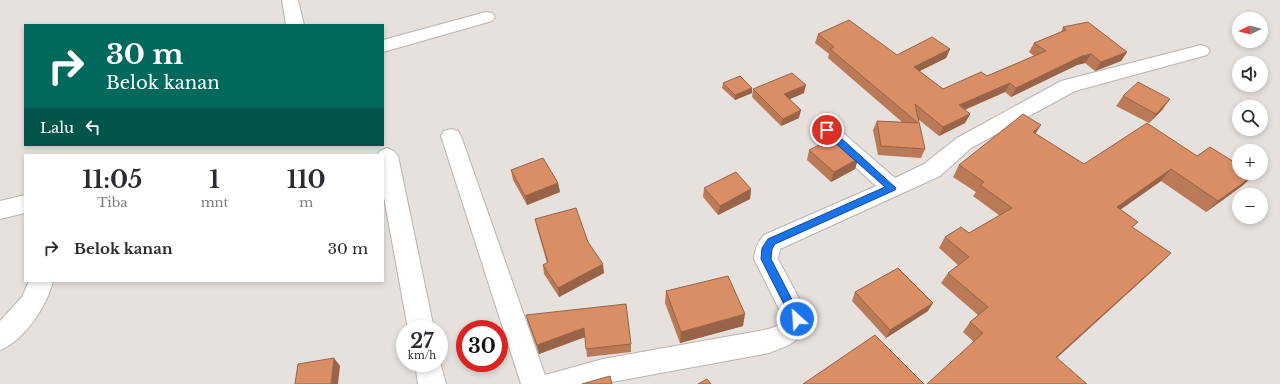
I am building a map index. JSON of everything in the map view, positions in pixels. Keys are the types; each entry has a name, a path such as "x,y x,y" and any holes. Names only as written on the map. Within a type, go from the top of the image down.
{"street":[{"path":"290,0 296,24"},
{"path":"384,46 486,17"},
{"path":"554,384 603,371 769,341 788,334 797,319 766,259 767,248 772,242 932,170 964,143 1068,86 1201,51"},
{"path":"827,130 892,188"},
{"path":"451,136 535,384"},
{"path":"387,156 419,320"},
{"path":"0,210 24,204"},
{"path":"0,338 31,306 40,289 41,282"},
{"path":"430,372 432,384"}],"building":[{"path":"849,20 897,55 932,37 950,49 914,67 943,89 981,72 987,76 1046,51 1034,43 1066,30 1063,27 1088,22 1127,52 1101,62 1091,54 1082,56 1016,88 1010,83 959,105 970,114 943,127 915,104 925,149 881,146 877,121 918,123 830,49 834,47 818,34"},
{"path":"792,73 806,85 784,94 801,110 783,119 753,89"},
{"path":"740,76 752,88 735,95 723,83"},
{"path":"1138,82 1170,99 1156,114 1123,96"},
{"path":"1023,114 1041,125 1033,132 1084,164 1147,123 1197,156 1210,147 1232,161 1232,180 1247,180 1236,188 1232,188 1232,191 1218,201 1171,169 1117,207 1138,222 1132,227 1171,253 1056,357 1087,384 927,384 983,333 970,322 988,307 948,273 969,257 945,237 961,227 969,233 1012,208 980,185 984,182 959,165"},
{"path":"834,138 858,159 834,172 809,150"},
{"path":"543,158 558,183 525,196 511,170"},
{"path":"736,172 751,189 720,206 704,188"},
{"path":"576,208 588,242 603,264 558,288 543,265 548,262 535,219"},
{"path":"898,268 933,303 890,330 855,292"},
{"path":"728,276 745,314 681,332 666,291"},
{"path":"626,304 631,344 586,349 584,328 537,345 526,315"},
{"path":"875,335 924,384 803,384"},
{"path":"334,358 331,384 295,384 298,364"},
{"path":"610,376 612,384 582,384"},
{"path":"707,379 711,384 698,384"}],"route":[{"path":"797,319 766,259 767,248 772,242 892,188 827,130"}]}
